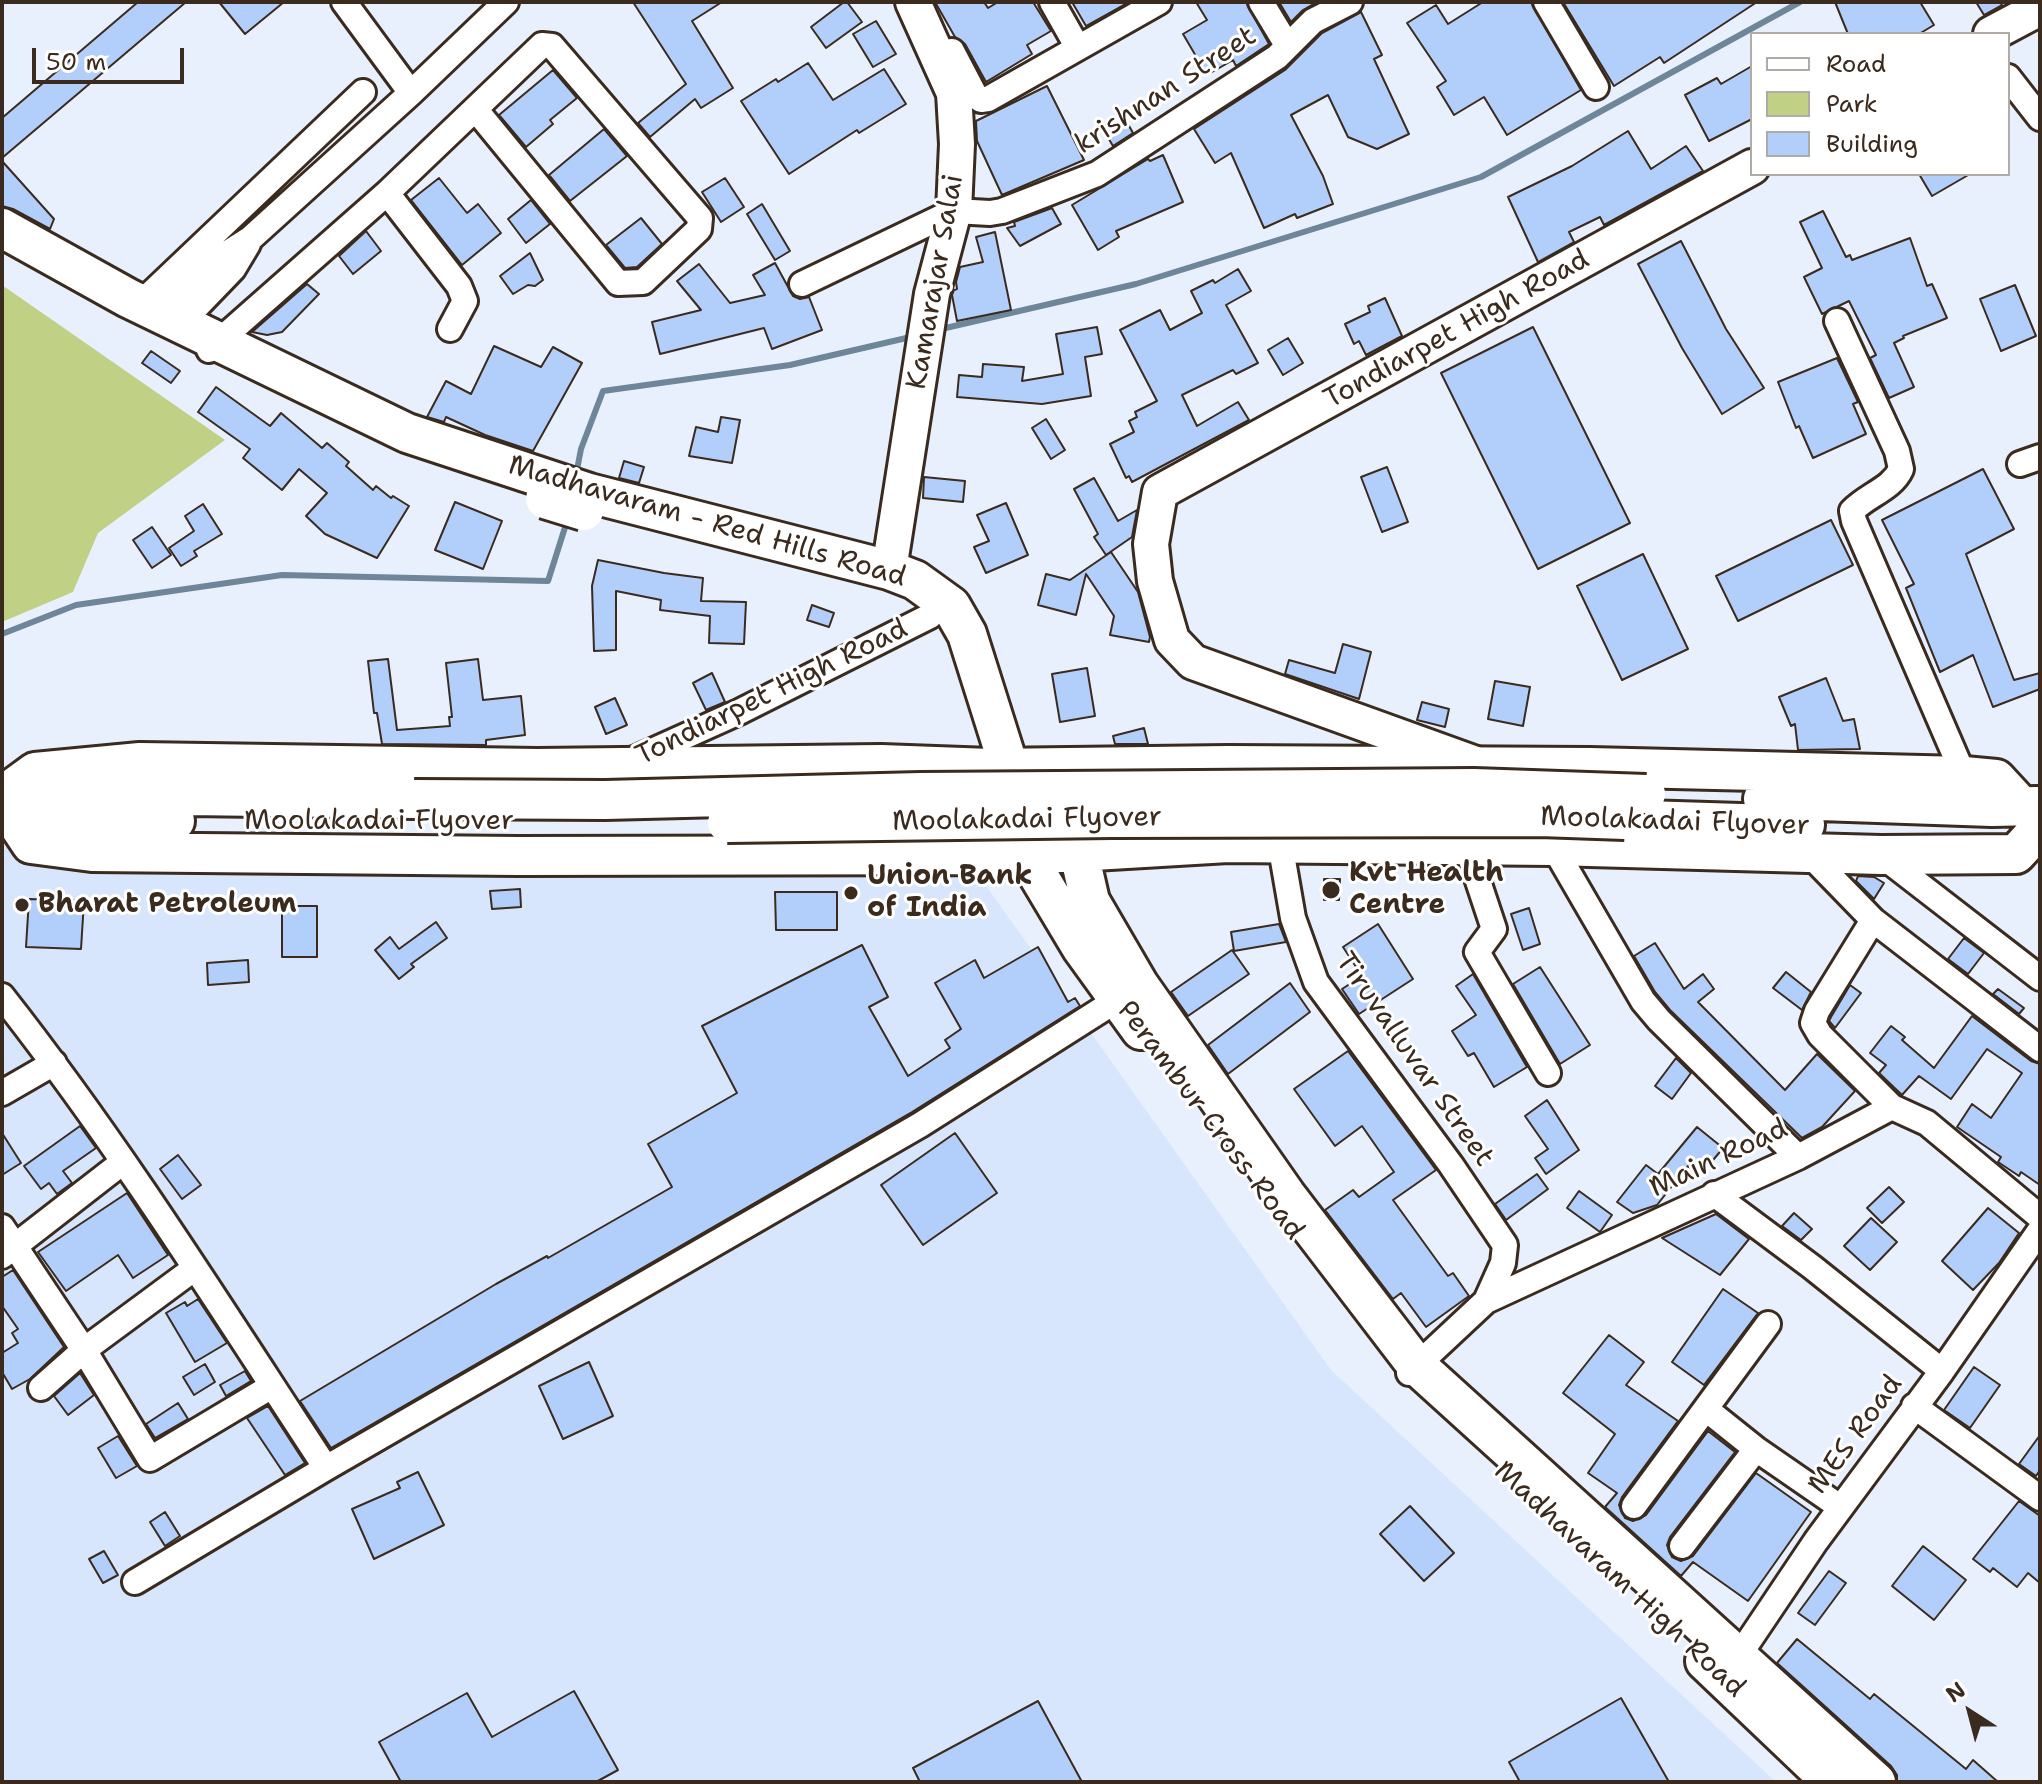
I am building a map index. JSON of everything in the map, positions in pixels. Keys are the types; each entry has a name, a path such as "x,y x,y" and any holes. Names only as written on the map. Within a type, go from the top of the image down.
{"main road":[{"name":"Madhavaram - Red Hills Road","path":"2,228 160,314 211,348 399,454 548,490 884,594 930,616 942,632 1000,767"},
{"name":"Madhavaram - Red Hills Road","path":"2,251 58,282 211,348"},
{"name":"Madhavaram - Red Hills Road","path":"586,502 889,570 915,580 951,606 967,634 1000,767"},
{"path":"140,762 613,768 881,764 1000,767 1484,767 1964,776 1996,779 2035,817 2016,854 1881,855 1553,846 1228,843 1026,855 549,856 92,852 31,844 6,807 35,772 140,762"},
{"path":"881,764 883,854"},
{"path":"1228,765 1228,843"},
{"name":"Moolakadai Flyover","path":"6,807 414,810 605,800 921,792 1458,788 1645,807 1992,807 2035,817"},
{"name":"Perambur Cross Road","path":"1079,853 1090,901 1128,992"},
{"name":"Perambur Cross Road","path":"1026,855 1081,947 1128,992 1410,1372"},
{"name":"Madhavaram High Road","path":"1410,1372 1731,1667 1832,1782"},
{"path":"1731,1667 1876,1782"}],"street":[{"path":"344,2 411,93"},
{"path":"160,314 218,259 251,238 506,2"},
{"name":"Kamarajar Salai","path":"889,570 932,294 954,211 957,144 954,93 913,2"},
{"path":"925,2 975,95 981,100 988,99 1159,2"},
{"path":"1052,2 1078,48"},
{"path":"1261,2 1287,45"},
{"name":"krishnan Street","path":"954,211 1002,211 1097,174 1277,57 1313,21 1350,2"},
{"path":"1546,2 1596,87"},
{"path":"1995,32 2040,8"},
{"path":"211,348 387,193 542,45 552,46 700,218 699,229 643,282 618,283 476,110"},
{"path":"2010,80 2040,118"},
{"path":"160,314 363,92"},
{"name":"Tondiarpet High Road","path":"1484,767 1193,662 1172,640 1155,581 1151,544 1160,492 1750,168"},
{"path":"387,193 459,286 465,301 450,329"},
{"path":"802,284 954,211"},
{"path":"1837,321 1897,451 1901,469 1891,483 1852,511 1854,521 1964,776"},
{"name":"Tondiarpet High Road","path":"613,768 739,712 930,616"},
{"name":"Tiruvalluvar Street","path":"1280,843 1293,918 1316,982 1443,1154 1505,1245 1503,1263 1486,1301"},
{"path":"1466,845 1494,929 1477,952 1548,1073"},
{"path":"1553,846 1643,1001 1798,1157"},
{"path":"1807,852 1873,920 2040,1049"},
{"path":"1881,855 2040,978"},
{"path":"1873,920 1817,1011 1813,1023 1820,1035 1892,1107 1927,1123 2040,1217"},
{"path":"135,1582 326,1468 920,1125 1128,992"},
{"path":"2,996 54,1063 123,1162 326,1468"},
{"path":"2,1093 54,1063"},
{"name":"Main Road","path":"1410,1372 1486,1301 1798,1157 1892,1107"},
{"path":"123,1162 6,1244 84,1350 150,1459 272,1386"},
{"path":"1714,1194 1812,1267 1942,1371"},
{"name":"MES Road","path":"1731,1667 1840,1507 1942,1371 2040,1230"},
{"path":"41,1388 84,1350 195,1268"},
{"path":"1634,1506 1768,1324"},
{"path":"1914,1406 2040,1498"},
{"path":"1706,1409 1756,1449 1840,1507"},
{"path":"1682,1546 1756,1449"}],"shaded area":[{"path":"2,840 972,866 1331,1370 1776,1782 2,1782"}],"green space":[{"path":"2,285 225,440 98,533 73,592 2,622"}],"building":[{"path":"138,2 186,2 2,158 2,118"},
{"path":"219,2 284,2 245,34"},
{"path":"633,2 722,2 692,21 733,88 701,108 695,99 650,137 638,123 686,84"},
{"path":"844,2 862,22 826,48 811,27"},
{"path":"935,2 984,2 988,8 998,2 1033,2 1051,31 1027,45 1032,54 986,82 965,44 955,37"},
{"path":"1072,2 1129,2 1086,26"},
{"path":"1196,2 1246,2 1269,44 1236,66 1233,60 1207,75 1183,34 1207,20"},
{"path":"1279,2 1317,2 1291,22"},
{"path":"1483,2 1531,2 1581,90 1507,135 1484,97 1454,115 1437,87 1446,81 1407,23 1436,5 1448,24"},
{"path":"1563,2 1757,2 1664,63 1660,57 1614,86"},
{"path":"1835,2 1920,2 1934,25 1922,32 1847,32"},
{"path":"1976,2 2000,2 2002,5 1984,15"},
{"path":"1361,12 1382,55 1374,59 1409,134 1377,149 1348,137 1328,95 1291,115 1323,176 1333,204 1297,218 1295,214 1264,228 1231,153 1215,163 1194,129 1285,70 1322,33"},
{"path":"876,21 896,54 873,67 853,34"},
{"path":"808,63 833,100 884,69 906,104 859,133 857,130 789,174 741,101"},
{"path":"1750,67 1750,120 1709,141 1685,95 1717,78 1721,84"},
{"path":"553,70 577,98 550,120 553,124 526,147 499,115"},
{"path":"1047,86 1084,160 1002,195 977,141 976,121"},
{"path":"1128,124 1133,133 1113,146 1107,136"},
{"path":"604,129 627,156 570,201 549,175"},
{"path":"1628,131 1651,169 1686,146 1703,171 1604,225 1600,217 1569,232 1574,242 1538,262 1508,197 1572,166"},
{"path":"1163,155 1183,202 1116,231 1119,237 1098,250 1072,205 1148,159 1150,161"},
{"path":"2,161 54,219 50,229 2,206"},
{"path":"1920,176 1967,176 1932,196"},
{"path":"439,178 467,213 478,204 501,233 462,265 411,200"},
{"path":"725,178 744,207 721,222 702,192"},
{"path":"531,200 550,224 526,243 508,219"},
{"path":"762,204 790,251 775,260 747,214"},
{"path":"1052,208 1061,224 1020,246 1007,228 1015,226 1014,222"},
{"path":"1823,211 1846,257 1850,255 1852,260 1910,238 1927,286 1932,284 1947,318 1903,336 1894,343 1914,387 1889,398 1870,358 1876,355 1849,301 1822,314 1804,277 1822,268 1800,222"},
{"path":"641,218 662,244 637,267 625,268 606,245"},
{"path":"366,231 381,251 353,274 339,256"},
{"path":"995,232 1011,310 957,321 952,295 957,289 960,267 983,262 976,237"},
{"path":"1681,241 1726,329 1764,388 1722,414 1682,348 1638,264"},
{"path":"530,253 543,280 513,294 500,276"},
{"path":"775,263 793,296 800,299 809,297 822,330 772,349 764,328 660,354 652,322 701,310 677,281 699,264 730,303 765,295 753,275"},
{"path":"1238,269 1251,291 1226,305 1258,363 1236,374 1233,370 1182,395 1197,426 1238,402 1249,420 1132,482 1129,476 1126,478 1110,444 1134,432 1129,421 1137,417 1135,412 1157,401 1120,330 1160,310 1170,330 1202,313 1191,291 1213,280 1215,283"},
{"path":"307,284 319,294 282,332 267,335 252,332"},
{"path":"2015,285 2036,336 2001,351 1980,299"},
{"path":"1385,298 1402,336 1366,355 1359,341 1354,344 1345,324 1370,312 1368,306"},
{"path":"1097,327 1102,354 1085,357 1091,396 1042,404 957,397 959,375 982,377 983,364 1024,367 1022,381 1063,374 1056,334"},
{"path":"1533,327 1630,523 1538,569 1441,373"},
{"path":"1288,338 1303,363 1283,375 1268,350"},
{"path":"494,346 541,367 553,347 582,363 533,451 485,435 446,417 444,422 427,417 446,381 471,394"},
{"path":"151,351 180,371 171,383 142,363"},
{"path":"1837,358 1858,402 1853,404 1866,434 1813,458 1799,426 1796,428 1778,382"},
{"path":"216,387 270,426 281,413 322,448 327,443 349,462 346,466 373,490 376,486 391,498 393,496 409,506 377,558 325,534 306,516 327,493 299,469 282,490 243,458 250,449 198,412"},
{"path":"721,417 740,420 732,463 689,456 696,427 718,432"},
{"path":"1046,419 1065,450 1051,459 1032,428"},
{"path":"624,461 644,467 639,483 619,478"},
{"path":"1387,467 1408,522 1382,532 1361,477"},
{"path":"1983,469 2014,529 1966,554 2014,680 2040,673 2040,689 1993,707 1973,655 1940,672 1906,588 1914,584 1882,520"},
{"path":"924,477 965,481 963,502 923,498"},
{"path":"1094,478 1118,521 1137,510 1132,537 1106,555 1094,537 1098,534 1074,489"},
{"path":"455,502 502,521 483,569 435,550"},
{"path":"1006,503 1028,555 986,573 974,547 989,541 977,515"},
{"path":"203,504 222,534 194,551 197,556 181,566 169,548 194,531 185,516"},
{"path":"1831,520 1853,565 1738,621 1716,576"},
{"path":"152,527 171,555 152,568 133,540"},
{"path":"1111,552 1138,592 1149,642 1110,635 1114,616 1086,574 1076,615 1038,605 1046,574 1070,580"},
{"path":"1643,554 1688,649 1622,680 1577,586"},
{"path":"598,560 703,578 701,601 746,602 744,644 709,643 710,616 660,610 661,600 616,591 616,650 594,651 592,586"},
{"path":"812,605 834,613 829,627 807,620"},
{"path":"1343,644 1371,652 1359,699 1285,674 1289,660 1335,673"},
{"path":"388,659 397,730 450,726 449,717 452,717 446,663 478,659 483,700 521,696 525,735 486,740 486,745 382,744 377,713 374,713 368,661"},
{"path":"1087,668 1095,716 1060,722 1052,674"},
{"path":"712,673 725,702 706,710 693,683"},
{"path":"1826,678 1843,721 1854,719 1860,749 1798,750 1795,724 1791,726 1779,697"},
{"path":"1495,681 1530,687 1523,726 1488,719"},
{"path":"615,698 627,725 606,734 595,707"},
{"path":"1422,702 1449,709 1445,727 1417,720"},
{"path":"1144,728 1148,744 1115,744 1113,736"},
{"path":"1858,876 1874,877 1884,883 1874,899 1856,881"},
{"path":"1324,879 1340,879 1339,900 1324,900"},
{"path":"520,889 521,907 492,909 490,891"},
{"path":"775,892 837,892 837,930 776,930"},
{"path":"29,899 84,901 81,949 26,947"},
{"path":"282,906 317,906 317,957 282,957"},
{"path":"1529,908 1540,944 1523,950 1511,914"},
{"path":"436,922 447,938 411,964 414,967 399,979 375,950 390,937 399,949"},
{"path":"1279,924 1286,942 1234,951 1231,932"},
{"path":"1378,924 1413,979 1359,1014 1342,989 1362,976 1343,947"},
{"path":"1964,938 1984,953 1968,974 1948,959"},
{"path":"1655,943 1684,989 1703,974 1714,989 1698,1002 1785,1090 1817,1054 1855,1091 1822,1127 1802,1138 1655,992 1634,956"},
{"path":"862,945 888,997 869,1007 908,1076 950,1048 945,1040 961,1029 935,983 975,960 984,978 1038,947 1068,1002 1075,998 1080,1006 912,1112 331,1448 300,1401 496,1284 672,1187 648,1144 737,1093 702,1026"},
{"path":"1232,950 1249,974 1188,1016 1171,992"},
{"path":"248,960 249,982 208,985 207,963"},
{"path":"1540,967 1590,1045 1560,1064 1513,984"},
{"path":"1786,972 1811,992 1802,1010 1773,988"},
{"path":"1473,974 1527,1067 1494,1087 1474,1053 1468,1056 1452,1031 1476,1015 1456,986"},
{"path":"1290,983 1310,1012 1228,1074 1208,1045"},
{"path":"1850,985 1861,993 1835,1028 1829,1021"},
{"path":"1998,989 2024,1008 2019,1014 1993,994"},
{"path":"1972,1016 2031,1061 2040,1064 2040,1185 1998,1162 2001,1157 1957,1127 1972,1104 1991,1118 2022,1073 1987,1049 1951,1099 1919,1076 1902,1095 1879,1073 1886,1065 1870,1053 1891,1026 1934,1068"},
{"path":"1348,1051 1436,1170 1393,1200 1448,1276 1453,1273 1469,1296 1426,1327 1401,1293 1393,1299 1325,1210 1353,1190 1359,1197 1394,1172 1362,1126 1335,1146 1294,1089"},
{"path":"1676,1058 1691,1073 1672,1099 1655,1086"},
{"path":"1547,1100 1579,1150 1546,1174 1535,1158 1548,1149 1525,1116"},
{"path":"80,1126 96,1148 63,1171 72,1183 57,1194 49,1183 41,1189 24,1166"},
{"path":"1697,1127 1723,1148 1700,1176 1688,1166 1657,1205 1633,1213 1617,1202 1646,1165 1658,1174"},
{"path":"2,1133 21,1163 2,1175"},
{"path":"955,1133 997,1193 923,1245 881,1185"},
{"path":"178,1155 201,1185 182,1199 160,1169"},
{"path":"1537,1174 1548,1189 1506,1220 1495,1204"},
{"path":"1889,1187 1904,1202 1882,1223 1867,1208"},
{"path":"1579,1191 1612,1215 1600,1232 1567,1208"},
{"path":"127,1193 168,1255 133,1278 118,1255 66,1291 38,1252"},
{"path":"1988,1208 2019,1233 1999,1263 1973,1290 1942,1261"},
{"path":"1794,1213 1812,1229 1801,1240 1782,1226"},
{"path":"1716,1214 1749,1239 1720,1275 1662,1238"},
{"path":"1871,1218 1897,1242 1870,1270 1844,1246"},
{"path":"13,1270 64,1347 30,1379 12,1389 2,1372 2,1353 18,1343 12,1333 18,1329 2,1306 2,1277"},
{"path":"1723,1289 1758,1313 1704,1385 1672,1362"},
{"path":"198,1299 227,1343 195,1362 166,1313 185,1302 187,1306"},
{"path":"1609,1335 1644,1362 1626,1385 1678,1421 1622,1497 1619,1505 1625,1518 1633,1521 1646,1515 1708,1431 1735,1452 1670,1537 1667,1545 1672,1557 1681,1561 1693,1556 1756,1473 1811,1512 1748,1601 1693,1562 1681,1576 1605,1507 1617,1493 1588,1473 1615,1434 1563,1393"},
{"path":"589,1362 613,1416 563,1439 539,1386"},
{"path":"205,1364 215,1382 194,1395 183,1377"},
{"path":"1974,1367 2000,1385 1970,1428 1944,1410"},
{"path":"245,1371 251,1381 226,1396 220,1385"},
{"path":"80,1373 94,1395 68,1415 54,1396"},
{"path":"178,1403 188,1419 155,1438 146,1424"},
{"path":"268,1406 305,1463 285,1475 247,1418"},
{"path":"2040,1435 2040,1470 2036,1476 2019,1464"},
{"path":"118,1436 137,1466 116,1478 98,1448"},
{"path":"418,1472 444,1525 374,1559 352,1509 400,1488 397,1482"},
{"path":"2019,1501 2040,1516 2040,1583 2028,1573 2017,1587 1993,1568 1990,1572 1973,1559"},
{"path":"1410,1506 1454,1553 1424,1581 1380,1534"},
{"path":"165,1512 180,1536 165,1546 150,1522"},
{"path":"1923,1546 1966,1580 1934,1620 1892,1586"},
{"path":"104,1551 118,1575 103,1583 89,1559"},
{"path":"1829,1571 1846,1583 1815,1625 1798,1613"},
{"path":"1797,1639 1870,1699 1874,1694 1966,1769 1973,1760 1998,1782 1897,1782 1897,1775 1891,1766 1777,1663"},
{"path":"574,1691 618,1770 596,1782 401,1782 379,1742 467,1693 492,1737"},
{"path":"1621,1698 1669,1782 1520,1782 1509,1762"},
{"path":"1038,1701 1082,1782 920,1782 913,1768"}],"waterway":[{"path":"937,330 1136,284 1481,177 1800,2"},
{"path":"576,475 581,449 603,391 790,365 915,336"},
{"path":"2,634 76,605 282,575 548,581 568,518"}],"place":[{"name":"Kvt Health Centre","path":"1331,890"},
{"name":"Union Bank of India","path":"851,893"},
{"name":"Bharat Petroleum","path":"22,905"}]}
